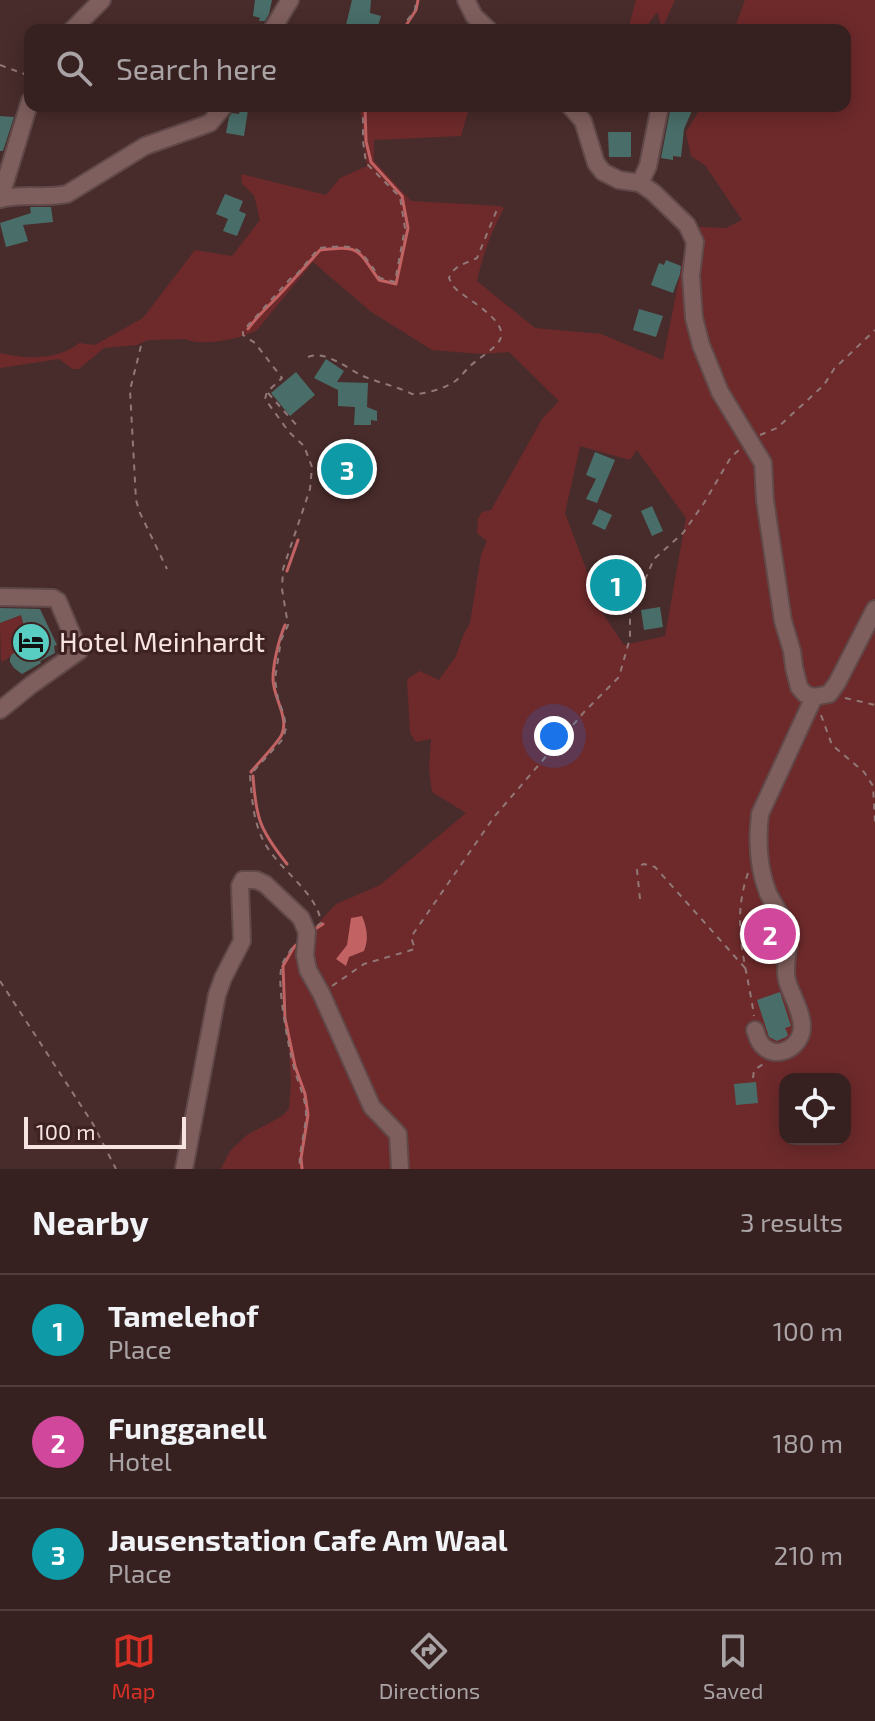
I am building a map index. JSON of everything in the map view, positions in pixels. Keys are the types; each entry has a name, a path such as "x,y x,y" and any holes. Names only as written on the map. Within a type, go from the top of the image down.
{"street":[{"path":"78,24 102,0"},
{"path":"276,24 290,0"},
{"path":"466,0 474,16 483,24"},
{"path":"0,199 27,112"},
{"path":"0,199 15,195 67,194 145,146 210,123 219,112"},
{"path":"575,112 583,121 596,163 603,172 619,180 640,183 654,193 687,225 695,242 691,276 697,331 720,392 763,463 765,500 783,621 799,687 805,694 814,697 829,694 875,609"},
{"path":"640,183 648,166 659,112"},
{"path":"0,597 53,598 58,601 79,651 31,685 8,708"},
{"path":"755,1030 760,1044 775,1052 792,1047 802,1031 802,1022 786,978 787,932 763,876 758,833 760,814 814,697"},
{"path":"184,1169 217,995 242,941 239,895 243,880 265,884 301,918 307,932 305,955 308,970 372,1107 398,1134 400,1169"}],"path":[{"path":"404,24 415,10 416,0"},
{"path":"0,65 24,74"},
{"path":"300,1169 306,1115 284,1018 282,966 293,946 321,923 320,912 265,844 255,822 250,775 283,739 286,728 275,679 281,640 288,625 282,589 283,569 310,489 312,467 304,446 289,432 265,399 267,392 282,378 255,343 243,335 243,331 319,248 349,245 362,253 380,278 395,282 405,228 400,197 366,163 363,112"},
{"path":"308,357 329,358 363,376 412,394 419,395 455,382 500,339 500,326 453,286 449,278 451,271 477,258 498,207"},
{"path":"321,993 364,964 415,949 411,937 494,817 585,711 619,677 630,638 630,614 654,559 683,533 731,457 750,439 777,428 824,385 834,369 875,330"},
{"path":"141,346 130,390 136,500 167,569"},
{"path":"267,392 299,428"},
{"path":"814,697 832,745 864,772 873,786 875,823"},
{"path":"840,697 875,705"},
{"path":"755,1030 739,931 740,903 759,850"},
{"path":"640,899 637,870 639,866 648,864 655,867 746,969"},
{"path":"0,981 93,1124 116,1169"}],"shaded area":[{"path":"636,0 675,0 664,24 661,24 657,12 648,24 630,24"},
{"path":"745,0 875,0 875,1169 221,1169 230,1151 247,1135 289,1109 291,1082 284,966 295,948 336,904 380,885 466,813 432,792 429,769 431,739 416,742 410,733 407,679 420,671 439,680 456,656 470,623 481,555 487,541 477,533 478,519 482,512 491,510 542,419 559,401 509,352 482,354 432,350 370,311 313,262 257,330 242,336 211,342 148,340 137,345 104,348 79,369 73,369 59,359 0,368 0,353 51,356 79,343 95,345 143,318 195,250 232,256 260,220 254,195 242,184 241,174 326,195 340,178 367,166 361,112 468,112 461,136 374,140 374,161 411,201 504,208 488,243 477,281 535,328 601,334 663,360 688,234 700,227 726,228 742,220 705,165 691,156 686,132 698,112 851,112 851,24 736,24","holes":["580,446 630,460 637,450 686,518 665,636 624,645 603,614 565,513"]},
{"path":"21,615 24,627 13,637 20,651 1,662 0,623"},
{"path":"362,916 367,934 366,947 364,951 349,957 346,966 336,959 347,945 351,918"}],"building":[{"path":"255,0 272,0 265,21 253,16"},
{"path":"352,0 371,0 370,13 381,16 379,24 346,24"},
{"path":"248,112 244,136 226,133 229,117 232,113"},
{"path":"670,112 691,112 684,129 681,157 673,156 673,160 661,158"},
{"path":"0,116 14,117 3,151 0,151"},
{"path":"608,132 631,132 631,157 609,157"},
{"path":"225,194 243,201 239,211 246,214 237,236 223,231 228,219 216,214"},
{"path":"30,207 51,207 53,222 23,225 28,241 6,247 0,223 31,213"},
{"path":"666,260 681,266 673,293 651,285 659,263 664,265"},
{"path":"639,309 663,316 656,337 633,330"},
{"path":"326,359 344,371 337,382 368,383 367,407 377,411 377,421 371,420 371,425 354,425 355,407 338,406 338,390 314,378"},
{"path":"296,372 315,395 290,416 271,393"},
{"path":"337,452 359,454 357,485 346,485 346,495 335,494"},
{"path":"595,452 615,460 597,503 586,499 596,479 586,475"},
{"path":"652,506 663,531 652,536 641,511"},
{"path":"599,509 612,515 605,530 592,524"},
{"path":"622,564 632,595 609,603 600,575 609,572 608,568"},
{"path":"660,607 663,627 644,630 641,610"},
{"path":"0,608 40,609 57,645 54,646 55,653 22,674 14,668 10,658 20,651 13,637 25,630 21,615 0,623"},
{"path":"771,920 777,947 763,951 755,924"},
{"path":"780,992 791,1026 785,1028 788,1035 777,1041 769,1037 757,1000"},
{"path":"756,1082 758,1103 736,1105 734,1084"}],"waterway":[{"path":"407,24 418,0"},
{"path":"248,329 320,250 343,248 356,251 379,280 396,284 408,228 402,196 371,162 366,141 365,112"},
{"path":"287,571 298,540"},
{"path":"251,772 277,742 284,727 273,679 285,625"},
{"path":"253,776 261,823 287,864"},
{"path":"312,931 323,924"},
{"path":"301,941 283,966 285,1018 308,1115 302,1169"}],"place":[{"name":"Jausenstation Cafe Am Waal","path":"347,469"},
{"name":"Tamelehof","path":"616,585"},
{"name":"Hotel Meinhardt","path":"31,642"},
{"name":"Fungganell","path":"770,934"}]}
